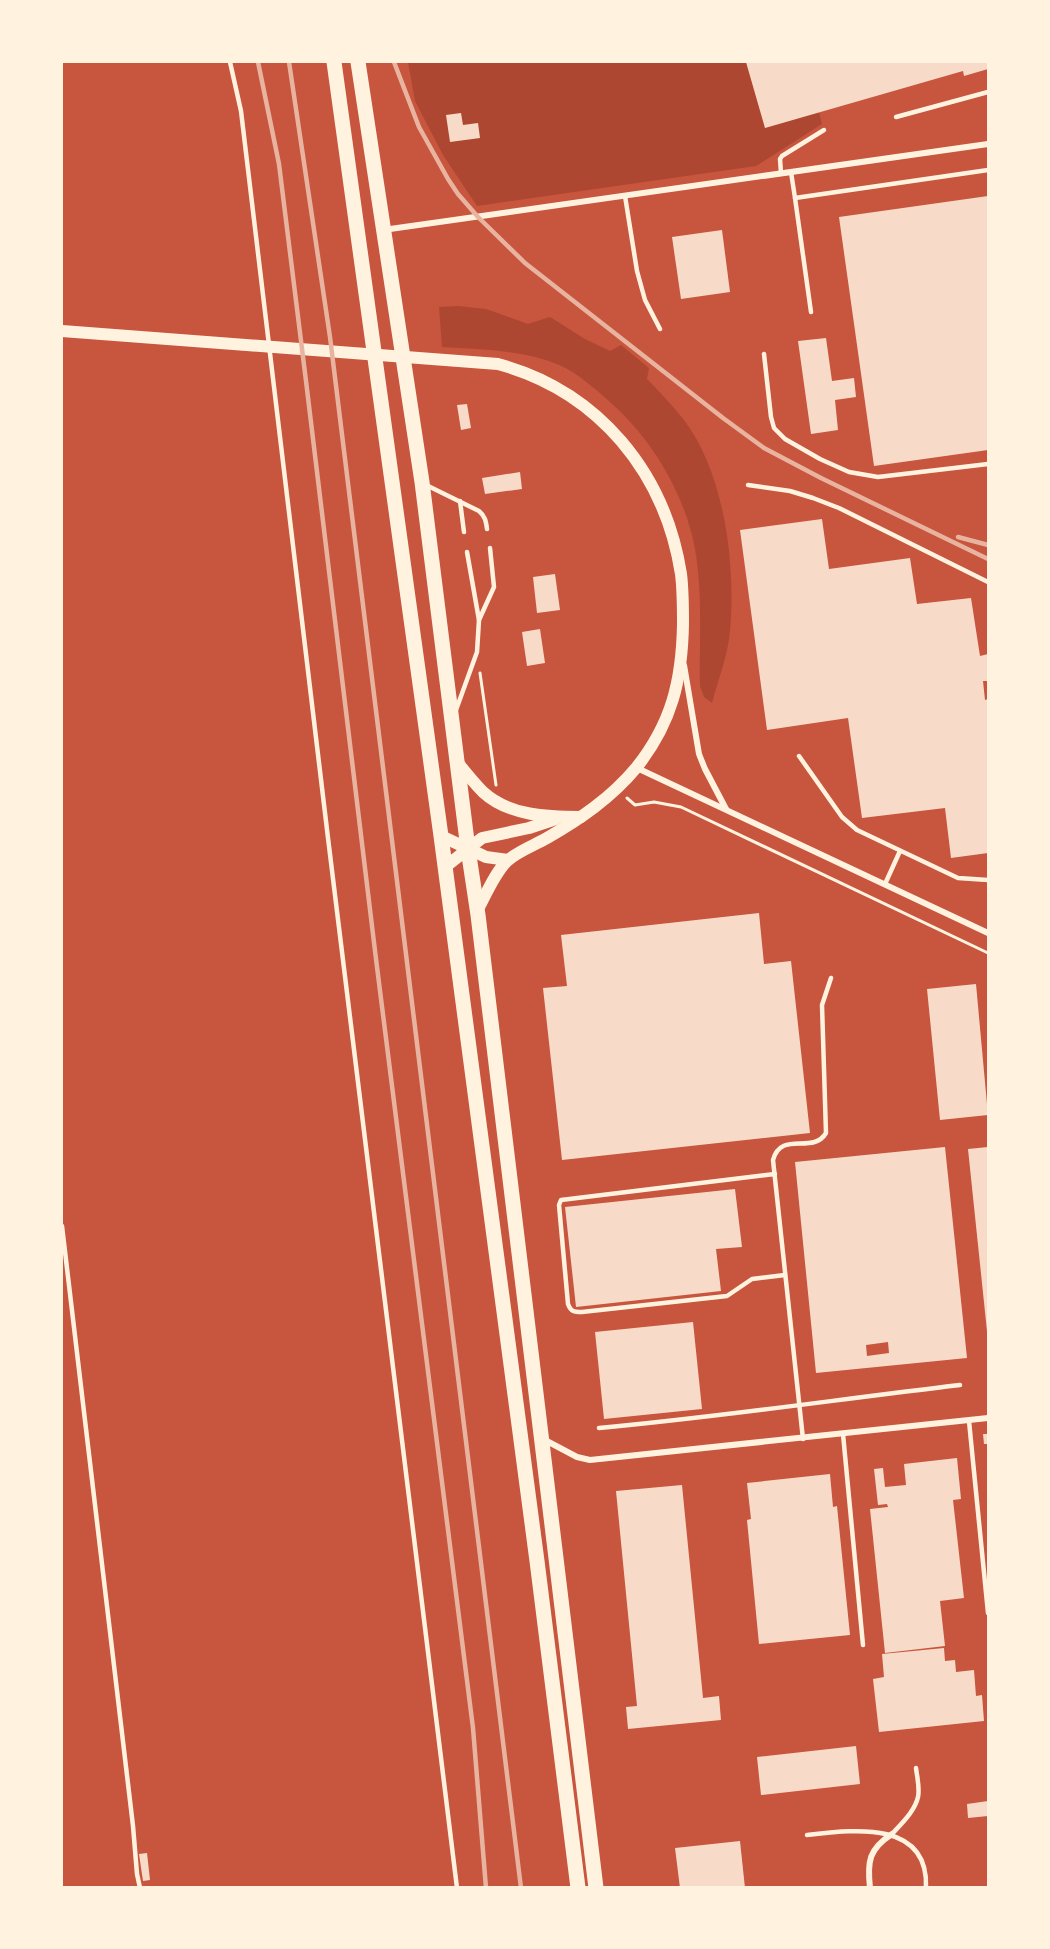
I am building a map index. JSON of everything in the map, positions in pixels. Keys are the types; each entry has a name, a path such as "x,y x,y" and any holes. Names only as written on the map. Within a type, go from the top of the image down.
{"main road":[{"path":"334,62 441,836 536,1549 578,1887"},
{"path":"358,62 422,482 477,911 596,1887"},
{"path":"62,331 480,362 520,370 566,394 610,428 633,454 649,478 663,507 674,540 681,576 682,656 672,703 667,717 636,767 617,788 582,817 508,860 492,882 477,911"},
{"path":"458,763 484,793 512,810 560,817 582,817"},
{"path":"445,867 487,836 529,828 560,817"},
{"path":"441,836 486,857 508,860"}],"street":[{"path":"383,230 988,144"},
{"path":"682,656 699,754 726,810"},
{"path":"636,767 988,933"},
{"path":"540,1437 577,1457 590,1460 988,1418"},
{"path":"870,1887 869,1863 873,1851 880,1842 892,1834"}],"lane":[{"path":"230,62 241,111 456,1887"},
{"path":"896,117 988,92"},
{"path":"781,173 780,159 782,156 824,130"},
{"path":"795,198 988,170"},
{"path":"791,172 811,312"},
{"path":"625,196 637,271 645,300 660,329"},
{"path":"764,354 774,428 785,439 820,459 849,472 878,477 988,464"},
{"path":"422,482 483,515 487,529"},
{"path":"748,485 790,491 839,508 988,582"},
{"path":"460,501 464,532"},
{"path":"479,620 494,587 489,548"},
{"path":"452,721 477,652 479,620 467,552"},
{"path":"799,756 842,817 857,830 958,878 988,880"},
{"path":"885,884 900,851"},
{"path":"803,1439 773,1160 779,1147 816,1142 821,1140 826,1133 822,1005 831,978"},
{"path":"775,1174 561,1200 559,1205 568,1304 574,1312 582,1312 727,1296 752,1279 785,1275"},
{"path":"62,1226 140,1887"},
{"path":"599,1428 702,1419 960,1385"},
{"path":"969,1420 988,1613"},
{"path":"843,1434 863,1645"},
{"path":"892,1834 917,1801 916,1767"},
{"path":"807,1834 855,1830 892,1834 909,1844 918,1853 924,1868 926,1887"}],"path":[{"path":"617,788 635,805 654,802 681,807 988,953"}],"shaded area":[{"path":"408,62 746,62 765,128 819,112 822,124 756,166 477,206 443,155 415,101"},
{"path":"458,306 486,309 528,324 550,317 585,339 610,351 621,345 649,368 647,379 684,420 698,442 718,493 729,550 731,605 729,640 712,703 704,697 700,686 699,583 695,549 675,488 653,450 610,402 566,368 516,353 442,347 439,307"}],"building":[{"path":"746,62 988,62 988,69 964,76 963,71 765,128"},
{"path":"461,113 463,125 478,123 480,138 450,142 446,115"},
{"path":"988,196 988,450 874,466 839,217"},
{"path":"722,230 730,292 681,299 672,237"},
{"path":"826,338 832,381 854,378 856,397 835,400 838,430 811,434 798,341"},
{"path":"467,404 471,428 461,430 457,405"},
{"path":"520,472 522,489 485,494 482,478"},
{"path":"822,519 829,569 910,558 917,604 971,598 980,656 988,654 988,681 983,681 985,700 988,699 988,853 951,858 945,808 862,818 848,718 767,730 740,530"},
{"path":"555,574 560,610 537,613 533,577"},
{"path":"540,629 545,663 527,666 522,632"},
{"path":"759,913 764,964 791,961 810,1133 562,1160 543,988 567,986 561,935"},
{"path":"976,984 988,1115 940,1120 927,989"},
{"path":"945,1147 967,1358 816,1373 795,1162","holes":["888,1342 889,1353 867,1356 866,1345"]},
{"path":"988,1147 988,1331 987,1331 968,1149"},
{"path":"735,1189 742,1247 716,1249 721,1291 576,1307 565,1207"},
{"path":"693,1322 702,1409 604,1419 595,1332"},
{"path":"983,1434 988,1434 988,1444 984,1444"},
{"path":"957,1458 961,1499 953,1500 964,1598 940,1601 945,1646 885,1653 870,1509 888,1507 887,1504 878,1505 874,1469 883,1468 885,1487 906,1485 904,1464"},
{"path":"830,1474 833,1507 837,1506 850,1635 759,1644 747,1520 751,1519 747,1483"},
{"path":"682,1485 703,1698 719,1696 721,1720 628,1729 626,1707 637,1706 616,1491"},
{"path":"944,1648 945,1661 955,1660 956,1672 974,1670 976,1696 982,1695 984,1721 879,1732 873,1679 884,1677 882,1654"},
{"path":"856,1746 860,1784 761,1795 757,1757"},
{"path":"988,1801 988,1816 968,1818 967,1804"},
{"path":"740,1841 745,1888 680,1888 675,1848"},
{"path":"147,1853 150,1880 143,1881 139,1854"}],"railway":[{"path":"258,62 279,164 473,1728 486,1888"},
{"path":"289,62 330,337 521,1888"},
{"path":"394,62 419,127 448,179 478,217 525,263 764,448 988,559"},
{"path":"958,537 988,545"}]}
